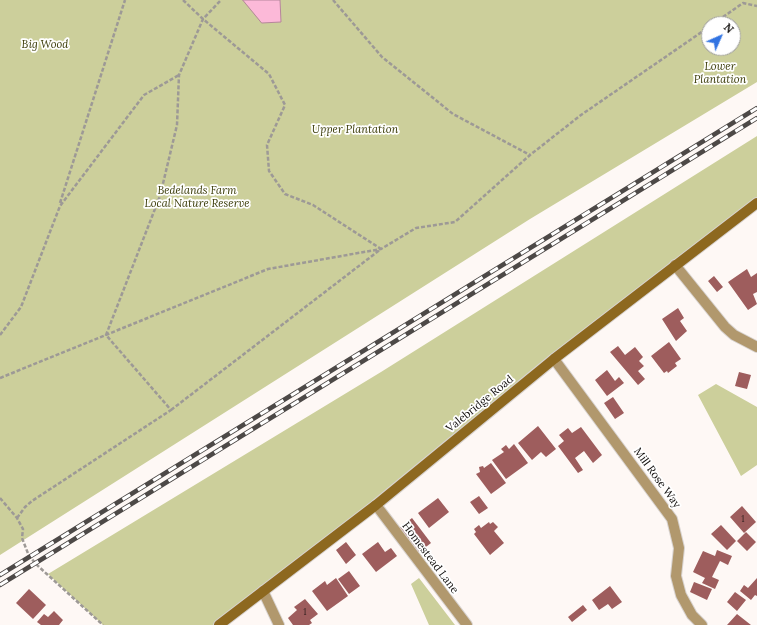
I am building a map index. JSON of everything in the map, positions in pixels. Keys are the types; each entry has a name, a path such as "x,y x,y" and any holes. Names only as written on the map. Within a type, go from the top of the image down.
{"street":[{"name":"Valebridge Road","path":"219,625 376,505 554,359 757,203"},
{"path":"675,265 724,327 757,347"},
{"name":"Mill Rose Way","path":"554,359 672,519 679,548 676,576 681,596 692,616 702,625"},
{"name":"Homestead Lane","path":"376,505 467,625"},
{"path":"263,591 279,625"}],"path":[{"path":"0,336 20,307 60,206 125,0"},
{"path":"183,0 203,19 269,74 285,105 267,145 268,171 285,194 314,205 381,249"},
{"path":"106,335 160,196 177,125 179,75 203,19 221,0"},
{"path":"333,0 382,57 453,114 530,155"},
{"path":"724,16 743,2 757,6"},
{"path":"17,518 24,507 32,501 171,410 381,249 416,228 455,222 530,155 581,114 701,32"},
{"path":"60,206 144,95 179,75"},
{"path":"0,378 268,270 381,249"},
{"path":"106,335 171,410"},
{"path":"0,498 17,518 23,529 22,538 29,556 103,625"}],"green space":[{"name":"Bedelands Farm Local Nature Reserve","path":"0,0 757,0 757,82 530,219 0,555"},
{"path":"757,136 757,198 219,625 103,625 48,574 381,372"},
{"path":"716,384 757,407 757,465 741,476 698,395"},
{"path":"419,578 455,625 429,625 411,584"}],"shaded area":[{"path":"243,0 280,0 281,22 262,23"}],"building":[{"path":"747,269 751,277 757,273 757,292 753,294 757,304 748,310 728,282"},
{"path":"714,276 723,287 717,292 708,281"},
{"path":"678,308 684,318 680,321 687,331 676,341 662,319"},
{"path":"669,342 681,359 675,363 677,366 668,373 667,371 664,373 651,356"},
{"path":"618,346 625,355 635,347 643,357 639,361 644,366 638,371 645,379 638,385 610,352"},
{"path":"607,370 615,381 619,377 624,383 607,396 595,380"},
{"path":"739,372 751,375 747,389 735,386"},
{"path":"613,397 624,413 615,419 604,403"},
{"path":"538,426 556,449 546,457 541,452 532,460 518,443"},
{"path":"581,427 602,455 593,463 584,451 575,458 583,470 578,473 558,446 564,441 559,435 568,428 572,433"},
{"path":"514,444 528,463 506,479 492,460 504,452 501,449 506,445 509,449"},
{"path":"491,463 506,483 491,494 476,474 480,472 479,467 483,466 484,468"},
{"path":"479,496 488,508 479,514 470,502"},
{"path":"438,498 449,512 429,528 418,513"},
{"path":"742,506 756,522 744,533 730,517"},
{"path":"412,518 431,543 417,554 398,529"},
{"path":"489,522 490,524 493,522 498,527 494,531 504,543 490,555 474,534 476,532 474,529 479,525 481,528"},
{"path":"721,525 736,541 727,550 711,534"},
{"path":"746,532 756,542 747,551 737,541"},
{"path":"346,542 356,555 346,564 336,550"},
{"path":"378,542 385,552 391,548 397,556 376,572 362,554"},
{"path":"717,550 732,556 728,565 720,561 712,577 719,580 715,589 702,583 705,578 693,572 703,551 715,556"},
{"path":"349,571 360,586 349,594 338,579"},
{"path":"336,578 348,596 327,611 312,591 325,581 327,585"},
{"path":"757,578 757,596 755,595 751,600 740,591 744,585 748,588"},
{"path":"694,582 712,589 707,600 690,592"},
{"path":"610,586 622,602 612,609 608,604 599,610 592,600"},
{"path":"29,589 46,605 33,619 16,603"},
{"path":"735,592 746,600 737,611 727,602"},
{"path":"305,599 318,614 310,620 312,623 309,625 293,625 288,618 297,610 294,607"},
{"path":"583,605 587,610 572,622 568,617"},
{"path":"54,611 63,620 59,625 41,625 37,622 44,614 48,617"},
{"path":"737,614 751,625 727,625"}],"railway":[{"path":"0,575 757,108"},
{"path":"0,585 757,118"}],"park label":[{"name":"Big Wood","path":"45,45"},
{"name":"Lower Plantation","path":"720,73"},
{"name":"Upper Plantation","path":"355,130"}]}
